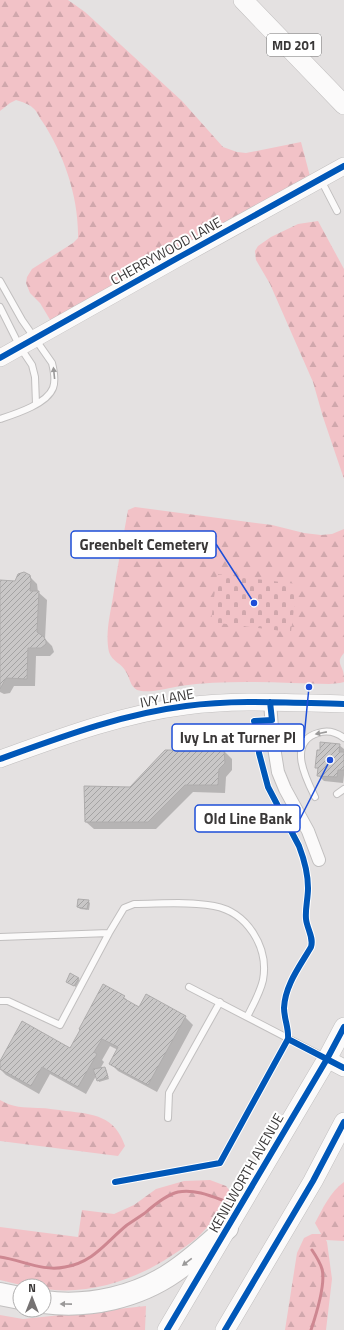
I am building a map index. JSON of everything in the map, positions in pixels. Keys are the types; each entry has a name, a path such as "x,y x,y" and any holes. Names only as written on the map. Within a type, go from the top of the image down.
{"highway":[{"path":"52,1303 75,1304 97,1302 133,1293 174,1272 191,1260 227,1228"},
{"path":"0,1294 12,1296"}],"main road":[{"name":"MD 201","path":"243,0 344,90"},
{"name":"MD 201","path":"243,0 344,105"},
{"name":"KENILWORTH AVENUE","path":"167,1330 327,1059 344,1027"},
{"path":"225,1330 313,1180 344,1122"},
{"path":"313,1180 344,1143"}],"street":[{"name":"CHERRYWOOD LANE","path":"0,358 344,166"},
{"name":"IVY LANE","path":"0,759 66,736 136,715 169,708 205,704 270,702 344,704"},
{"path":"270,702 273,741 278,772 308,831 319,860"},
{"path":"327,1059 344,1068"}],"lane":[{"path":"320,179 337,211"},
{"path":"0,281 22,320 52,363 54,376 53,388 46,397 36,404 0,419"},
{"path":"0,307 20,347 32,365 36,389 36,404"},
{"path":"315,797 303,770 301,762 302,747 310,736 323,731 338,734 344,738"},
{"path":"337,794 344,789"},
{"path":"0,1001 8,1001 60,1025 124,908 134,904 203,904 215,906 233,913 240,918 253,931 262,951 263,980 248,1017"},
{"path":"0,937 109,933"},
{"path":"189,987 327,1059"},
{"path":"168,1118 170,1093 220,1002"}],"green space":[{"path":"0,0 68,0 85,12 182,101 223,147 237,152 246,153 301,142 312,184 55,328 40,303 30,293 26,283 27,277 32,269 73,243 78,238 76,207 69,177 63,162 50,134 36,111 30,105 16,100 0,111"},
{"path":"318,221 344,269 344,479 313,382 270,284 256,260 255,251 258,246 271,237 298,224"},
{"path":"135,507 272,525 304,533 321,535 332,534 344,529 344,653 340,658 340,662 344,682 329,684 254,682 217,683 180,686 147,691 137,690 131,684 122,666 110,655 108,645 109,618 128,510"},
{"path":"217,574 297,584 291,632 211,622"},
{"path":"0,1100 19,1107 45,1108 94,1115 102,1118 116,1128 125,1146 118,1156 0,1141"},
{"path":"210,1180 226,1186 233,1195 198,1237 156,1265 126,1279 94,1288 77,1290 52,1289 52,1278 12,1278 12,1283 0,1280 0,1227 78,1237 82,1210 114,1214 134,1205 156,1189 184,1181"},
{"path":"344,1182 344,1241 326,1240 332,1279 326,1330 285,1330 297,1253 304,1238 312,1234 321,1234 315,1223 331,1195"},
{"path":"146,1306 145,1330 0,1330 0,1315 23,1319 52,1318 52,1316"}],"building":[{"path":"24,572 30,575 30,591 39,591 37,632 44,637 46,644 41,648 28,648 27,679 6,678 0,689 0,580 15,581 18,574"},
{"path":"320,742 340,744 339,752 344,752 344,770 338,770 337,777 317,776 318,768 315,768 317,750 320,750"},
{"path":"165,750 224,750 225,763 219,769 218,785 185,785 148,822 85,822 84,786 130,787"},
{"path":"78,899 89,900 87,909 77,907"},
{"path":"70,973 79,978 74,986 66,982"},
{"path":"103,984 125,996 123,998 139,1007 146,994 186,1016 148,1085 109,1064 118,1047 102,1039 94,1052 97,1054 78,1087 42,1067 31,1086 0,1069 0,1061 22,1021 70,1048"},
{"path":"105,1067 108,1077 97,1081 93,1069"}],"waterway":[{"path":"0,1257 41,1267 65,1267 84,1261 92,1256 127,1225 169,1195 189,1191 206,1194 222,1200"},
{"path":"311,1330 320,1300 323,1283 322,1269 312,1250"}],"cycle path":[{"path":"0,358 344,166"},
{"path":"0,759 115,720 186,706 265,702 344,704"},
{"path":"115,1182 220,1163 288,1039 284,1012 287,991 311,947 312,940 306,919 308,888 304,861 299,846 268,787 259,753 257,730 254,721 272,720 270,702"},
{"path":"167,1330 327,1059 344,1027"},
{"path":"288,1039 344,1068"},
{"path":"225,1330 313,1181 344,1122"}],"place":[{"name":"Greenbelt Cemetery","path":"254,603"},
{"name":"Ivy Ln at Turner Pl","path":"309,687"},
{"name":"Old Line Bank","path":"330,760"}]}
